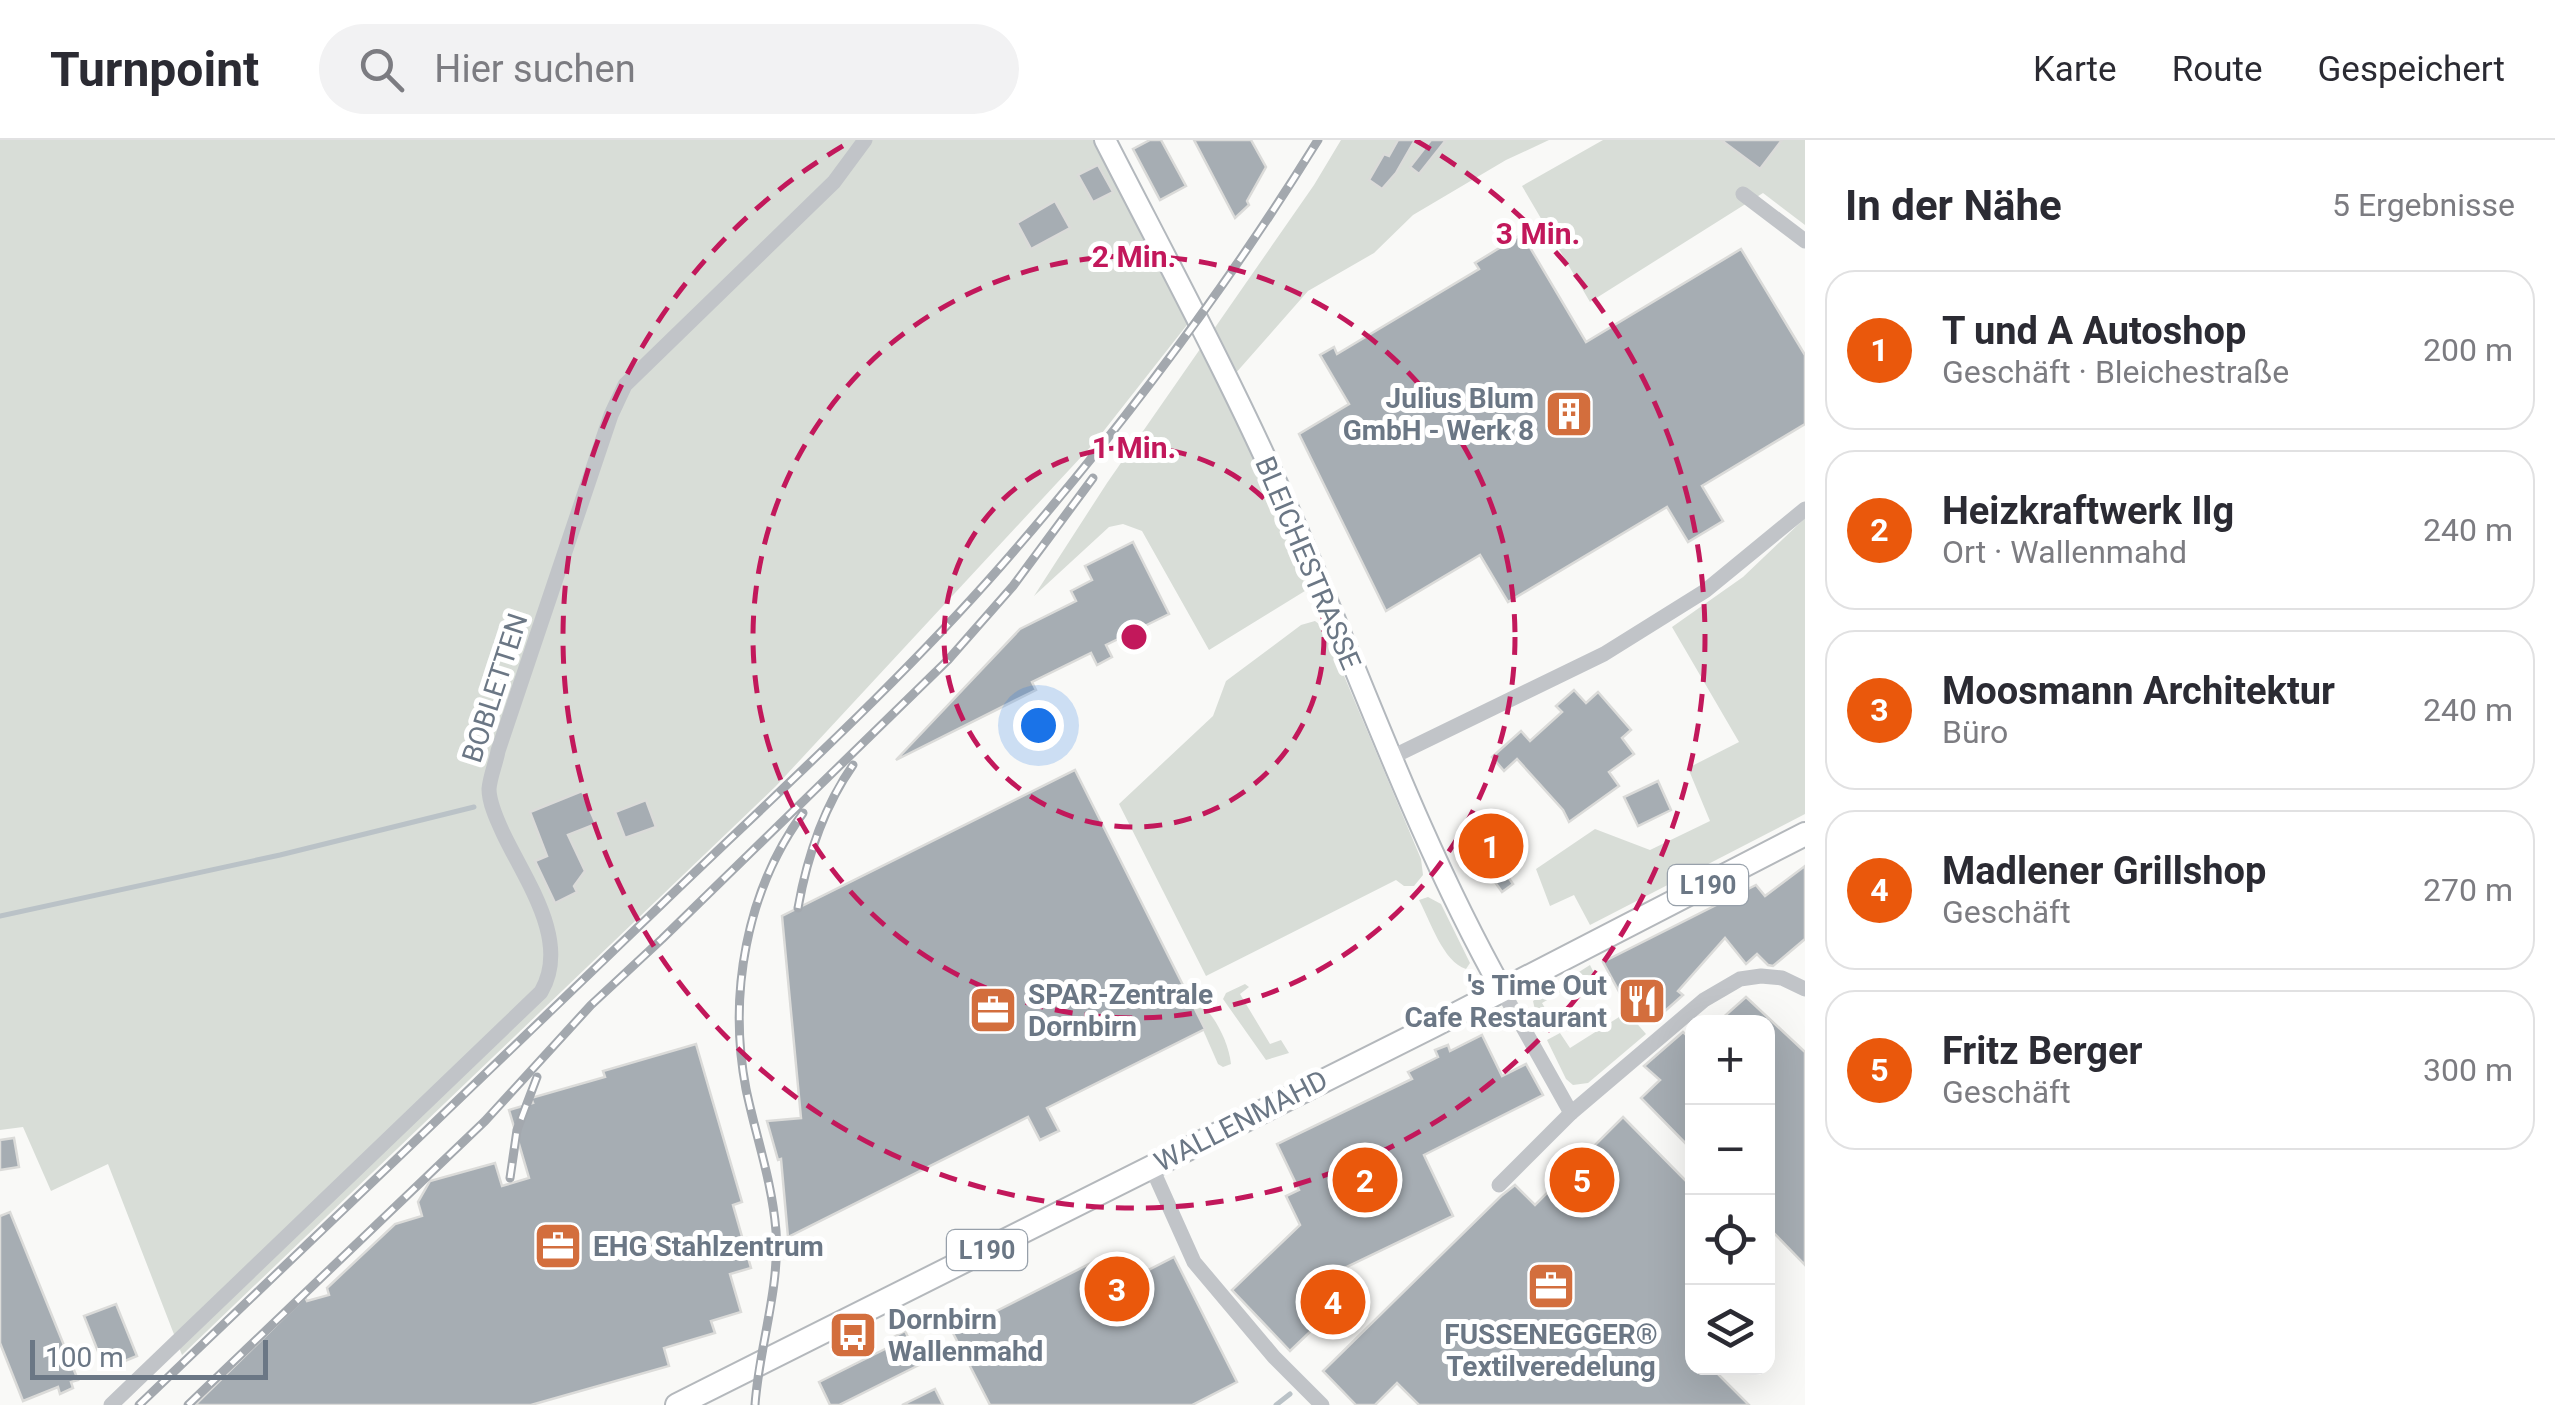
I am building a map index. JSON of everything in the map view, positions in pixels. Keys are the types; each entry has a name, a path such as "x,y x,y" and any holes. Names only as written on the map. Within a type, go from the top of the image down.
{"main road":[{"name":"BLEICHESTRASSE","path":"1104,140 1227,378 1287,506 1390,758 1502,990"},
{"name":"WALLENMAHD","path":"676,1405 701,1399 1805,834"}],"street":[{"name":"BOBLETTEN","path":"110,1405 541,992 550,978 553,952 548,928 496,820 489,790 498,751 612,416 625,385 834,182 865,140"},
{"path":"1743,194 1805,242"},
{"path":"1390,758 1604,654 1705,591 1805,509"},
{"path":"1499,1184 1571,1113 1704,1000 1740,979 1761,976 1782,978 1805,989"},
{"path":"1502,990 1571,1113"},
{"path":"1152,1166 1194,1262 1274,1357 1322,1405"}],"shaded area":[{"path":"0,140 1097,140 1190,321 1095,442 776,786 182,1355 108,1164 51,1191 23,1127 0,1130"},
{"path":"1341,140 1549,140 1506,160 1413,215 1374,253 1308,291 1227,383 1313,586 1209,650 1142,531 1123,524 1109,527 1034,596 1107,483 1314,185"},
{"path":"1603,140 1805,140 1805,225 1763,193 1590,302 1522,186"},
{"path":"1805,518 1805,814 1590,925 1574,895 1550,906 1536,869 1595,829 1650,850 1710,821 1688,768 1739,742 1672,627 1743,577"},
{"path":"1315,621 1324,628 1421,859 1423,875 1414,886 1404,886 1396,880 1206,976 1119,804 1213,716 1226,681 1301,625"},
{"path":"1428,897 1441,904 1470,963 1466,969 1450,958 1438,939 1419,900"},
{"path":"1590,965 1594,973 1542,1003 1552,1020 1539,1027 1533,1001"},
{"path":"1245,984 1249,987 1240,994 1270,1044 1281,1040 1289,1053 1266,1060 1223,999 1226,993"},
{"path":"1186,991 1216,1023 1231,1064 1218,1064"},
{"path":"1627,1012 1646,1034 1588,1083 1573,1085 1566,1079 1547,1040 1560,1033 1570,1048"}],"building":[{"path":"1150,140 1161,140 1186,186 1160,200 1133,149"},
{"path":"1194,140 1251,140 1266,167 1247,201 1249,205 1235,218"},
{"path":"1398,140 1415,140 1382,189 1369,180 1384,154 1389,156"},
{"path":"1431,140 1446,140 1419,174 1410,167"},
{"path":"1721,140 1782,140 1760,169"},
{"path":"1098,165 1113,192 1093,202 1078,175"},
{"path":"1055,201 1070,228 1031,249 1017,223"},
{"name":"Julius Blum GmbH - Werk 8","path":"1522,234 1586,342 1741,249 1805,355 1805,424 1702,486 1723,521 1688,542 1667,507 1508,602 1480,555 1386,611 1299,434 1349,404 1320,355 1334,347 1337,354 1479,269 1475,263"},
{"path":"1133,542 1169,614 1106,645 1112,657 1097,665 1091,653 1032,682 1036,690 896,760 1020,629 1076,601 1071,591 1092,580 1085,566"},
{"path":"1574,690 1586,703 1598,692 1631,730 1622,738 1634,754 1609,772 1619,786 1569,822 1563,810 1517,759 1504,771 1492,757 1521,731 1530,741 1562,712 1556,706"},
{"name":"SPAR-Zentrale Dornbirn","path":"1075,770 1205,1029 1047,1108 1059,1131 1040,1140 1028,1117 788,1237 781,1159 778,1160 767,1121 801,1118 782,916"},
{"path":"1658,781 1671,810 1638,826 1624,797"},
{"path":"582,791 596,824 568,835 585,871 574,886 577,892 555,903 535,861 547,856 530,812"},
{"path":"646,800 656,827 625,838 615,812"},
{"path":"1488,811 1507,832 1504,835 1520,858 1512,864 1517,871 1508,877 1513,884 1502,892 1459,831"},
{"path":"1805,866 1805,939 1773,966 1757,954 1746,964 1725,938 1678,991 1683,995 1656,1019 1646,1011 1635,1021 1603,962 1756,885 1765,896"},
{"path":"1746,997 1765,1015 1726,1015"},
{"path":"1775,1024 1805,1052 1805,1265 1775,1234"},
{"path":"1685,1034 1685,1143 1641,1098 1660,1080 1644,1066"},
{"path":"1482,1035 1502,1076 1526,1064 1543,1095 1424,1155 1453,1216 1336,1272 1354,1290 1290,1351 1232,1290 1300,1225 1286,1196 1299,1190 1277,1144 1412,1079 1408,1072 1438,1057 1435,1050 1448,1045 1450,1051"},
{"name":"EHG Stahlzentrum","path":"696,1044 742,1202 733,1205 751,1268 730,1274 741,1312 711,1321 715,1333 664,1348 669,1366 531,1405 195,1405 305,1297 307,1301 329,1295 327,1288 395,1224 422,1216 418,1202 430,1181 495,1163 502,1186 529,1178 509,1110 533,1103 531,1098 605,1077 603,1071"},
{"name":"FUSSENEGGER® Textilveredelung","path":"1623,1117 1685,1180 1685,1375 1719,1375 1749,1405 1419,1405 1397,1383 1375,1405 1356,1405 1323,1371 1515,1185 1535,1205"},
{"path":"14,1138 19,1167 0,1170 0,1140"},
{"path":"10,1212 78,1380 71,1382 73,1388 60,1394 58,1387 23,1401 0,1343 0,1216"},
{"path":"1174,1257 1237,1382 1192,1405 990,1405 953,1333 1097,1260 1111,1289"},
{"path":"116,1304 137,1356 105,1369 84,1316"},
{"path":"905,1331 921,1364 839,1405 830,1405 819,1382 895,1344 892,1338"},
{"path":"935,1389 943,1405 902,1405"}],"waterway":[{"path":"0,916 280,855 474,807"},
{"path":"1276,1405 1290,1394"}],"railway":[{"path":"139,1405 920,654 1001,566 1168,360 1318,140"},
{"path":"188,1405 485,1121 591,1005 948,660 1013,586 1093,478"},
{"path":"798,908 818,834 853,765"},
{"path":"755,1405 775,1274 776,1231 746,1089 739,1017 741,981 755,910 783,843 803,813"},
{"path":"510,1178 517,1130 537,1077"}],"place":[{"name":"Julius Blum GmbH - Werk 8","path":"1569,414"},
{"name":"T und A Autoshop","path":"1491,846"},
{"name":"'s Time Out Cafe Restaurant","path":"1642,1001"},
{"name":"SPAR-Zentrale Dornbirn","path":"993,1010"},
{"name":"Heizkraftwerk Ilg","path":"1365,1180"},
{"name":"Fritz Berger","path":"1582,1180"},
{"name":"EHG Stahlzentrum","path":"558,1246"},
{"name":"FUSSENEGGER® Textilveredelung","path":"1551,1286"},
{"name":"Moosmann Architektur","path":"1117,1289"},
{"name":"Madlener Grillshop","path":"1333,1302"},
{"name":"Dornbirn Wallenmahd","path":"853,1335"}]}
